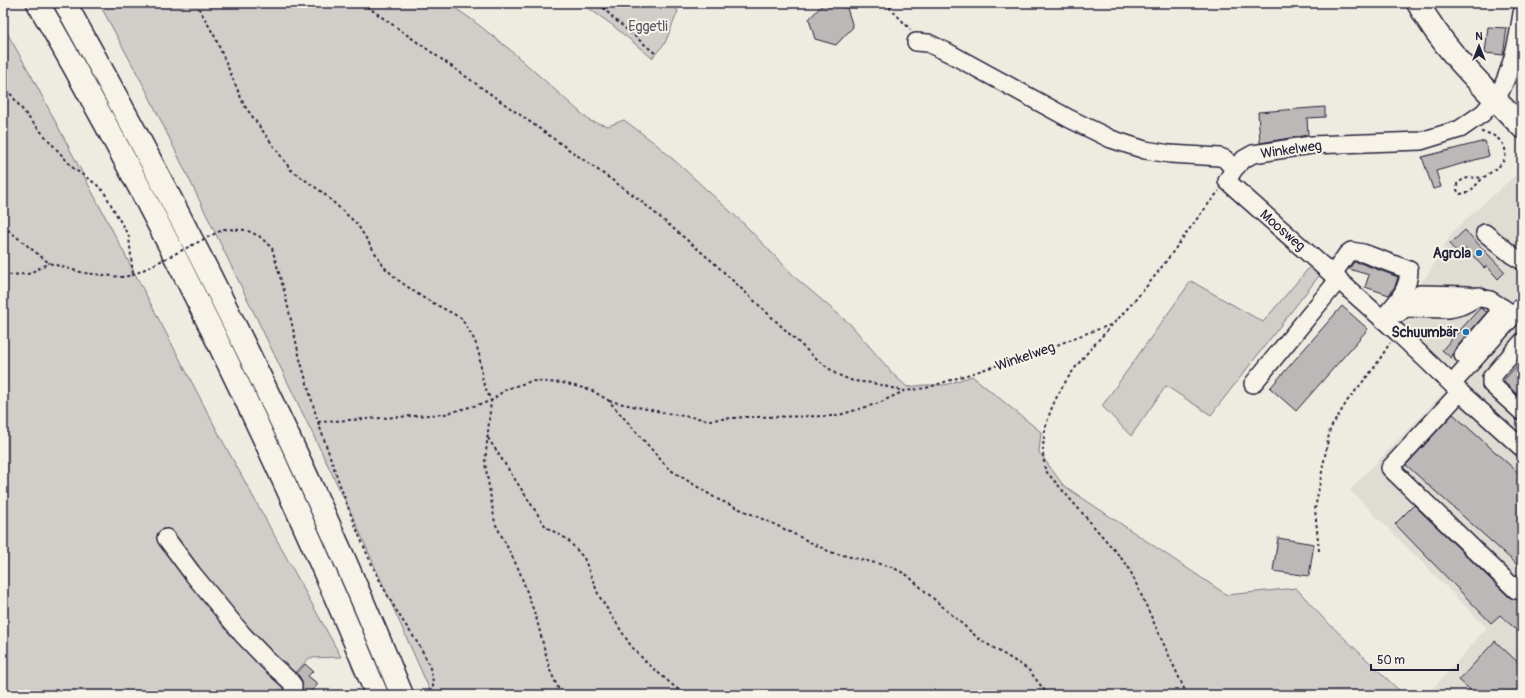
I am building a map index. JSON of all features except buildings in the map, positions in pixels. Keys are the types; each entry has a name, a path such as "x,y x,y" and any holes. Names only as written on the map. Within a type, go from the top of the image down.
{"main road":[{"path":"38,3 128,166 209,325 295,506 377,695"},
{"path":"65,3 155,168 254,363 342,554 402,695"},
{"path":"1418,3 1435,31 1448,48 1522,127"}],"street":[{"name":"Winkelweg","path":"1231,175 1244,159 1253,154 1311,145 1421,141 1460,129 1483,113 1495,99 1511,68 1522,13"},
{"name":"Moosweg","path":"916,42 928,43 950,53 1070,119 1111,139 1145,150 1170,154 1220,157 1225,159 1231,175 1336,277 1456,388 1521,445"},
{"path":"1485,233 1512,255 1522,261"},
{"path":"1253,384 1336,277 1347,254 1351,251 1363,253 1409,270 1409,280 1390,326"},
{"path":"1390,326 1398,314 1420,294 1479,296 1513,310"},
{"path":"1463,355 1513,310"},
{"path":"1513,310 1456,388 1390,468 1516,590 1522,583"},
{"path":"1522,342 1491,378 1491,384 1522,412"},
{"path":"166,538 192,573 243,635 290,681 293,685 293,695"}],"path":[{"path":"196,3 215,37 244,105 291,170 322,192 357,224 384,267 398,280 422,297 461,318 475,341 479,354 483,382 491,401 485,462 496,523 506,547 519,570 536,616 550,670 561,695"},
{"path":"362,3 636,197 713,262 812,355 836,374 853,381 872,383 904,391"},
{"path":"599,3 613,18 656,54"},
{"path":"885,3 911,29 916,42"},
{"path":"3,84 28,117 74,169 96,184 110,202 129,237 134,275"},
{"path":"1476,133 1490,133 1498,138 1505,149 1502,164 1483,178 1475,188 1467,194 1460,194 1457,190 1457,184 1462,179 1472,177 1483,178"},
{"path":"1187,695 1128,566 1045,470 1043,453 1045,431 1054,402 1070,375 1142,292 1204,208 1231,175"},
{"path":"3,226 49,263 84,273 122,277 134,275 224,229 246,230 259,236 272,248 285,294 300,359 318,422 359,538 388,598 426,658 431,670 433,682 432,695"},
{"path":"3,275 28,274 49,263"},
{"name":"Winkelweg","path":"904,391 935,386 1045,350 1078,336 1114,324"},
{"path":"1319,551 1315,509 1330,429 1348,400 1374,368 1390,326"},
{"path":"318,422 445,414 491,401 506,389 532,381 563,383 591,390 608,400 666,413 709,420 746,417 836,416 879,403 904,391"},
{"path":"608,400 669,469 717,499 776,525 830,552 892,567 908,575 979,640 1028,669 1048,695"},
{"path":"487,437 546,527 567,538 584,558 599,596 631,646 646,662 676,688 688,695"}],"shaded area":[{"path":"1522,169 1522,296 1460,364 1447,367 1435,364 1388,318 1427,276 1452,232"},
{"path":"1522,306 1522,695 1427,695 1487,628 1350,490 1452,384"}],"green space":[{"path":"99,3 448,3 508,48 590,121 608,126 624,120 656,144 744,224 797,279 851,325 893,374 907,387 945,385 972,376 1041,432 1039,452 1063,485 1227,595 1296,588 1322,617 1404,695 432,695 352,515 146,90"},
{"name":"Eggetli","path":"581,3 673,3 678,11 665,43 652,58 611,24"},
{"path":"3,26 31,75 221,438 341,657 309,658 275,695 3,695"},
{"path":"1313,263 1322,272 1211,415 1166,386 1131,436 1102,406 1191,281 1263,322"}],"place":[{"name":"Agrola","path":"1479,253"},
{"name":"Schuumbär","path":"1466,332"}]}
